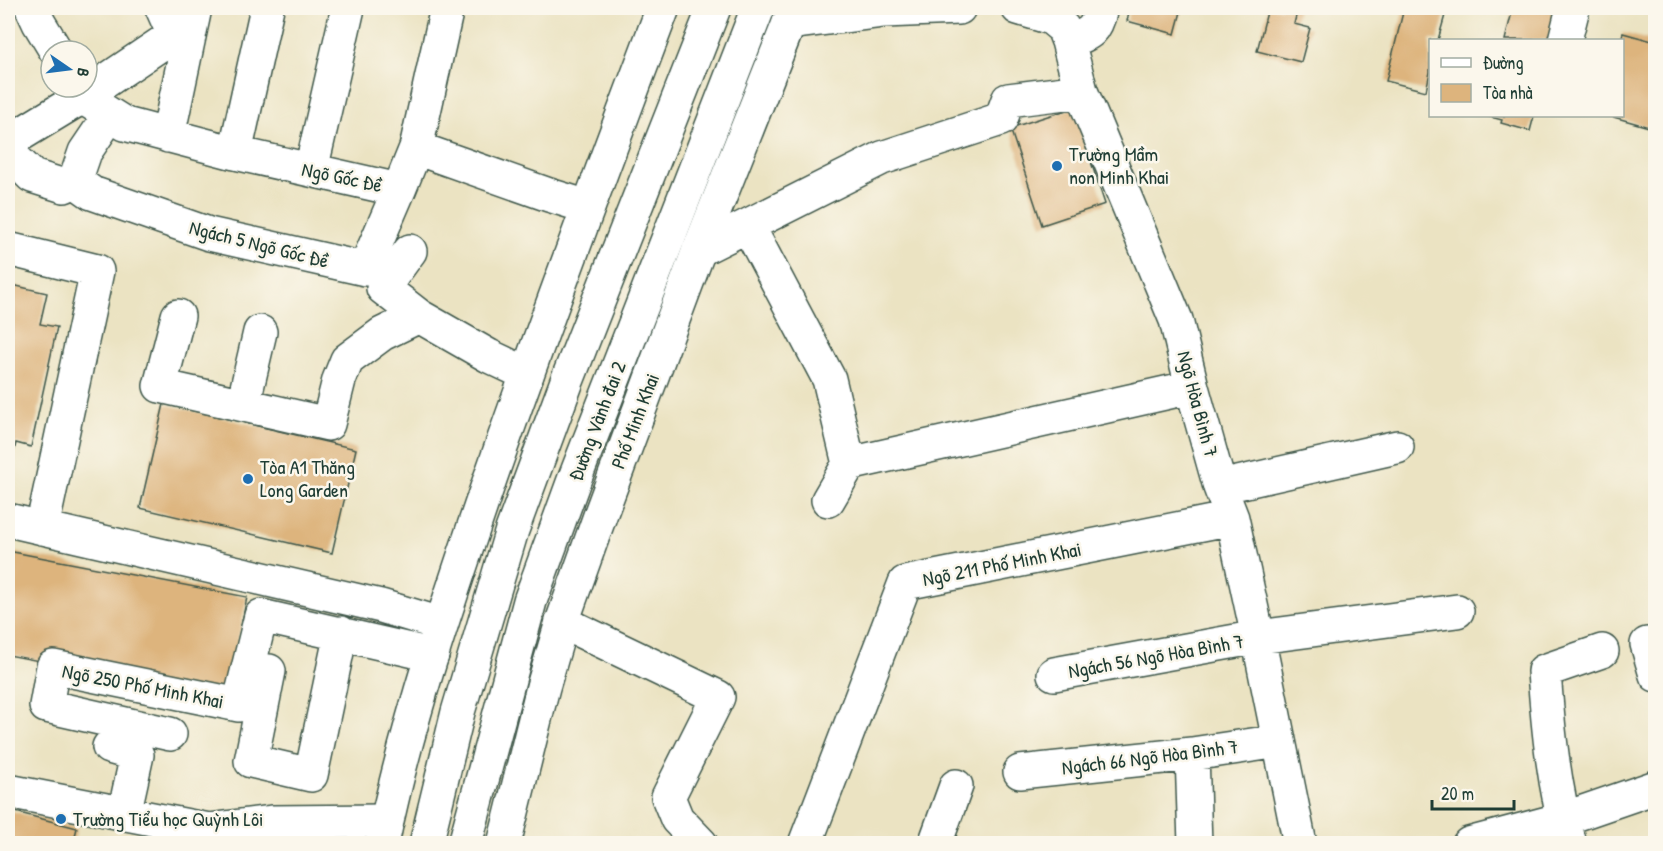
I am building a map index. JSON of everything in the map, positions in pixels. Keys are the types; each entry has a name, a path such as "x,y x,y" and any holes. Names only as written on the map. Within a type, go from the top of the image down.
{"main road":[{"path":"32,8 49,39"},
{"path":"158,133 195,8"},
{"path":"235,153 267,8"},
{"path":"311,170 348,8"},
{"name":"Ngõ Gốc Đề","path":"89,99 125,124 235,153 399,189 416,148 447,8"},
{"path":"8,791 209,830 272,822 384,832 441,624 527,374 663,8"},
{"name":"Đường Vành đai 2","path":"426,843 458,712 512,530 567,381 714,8"},
{"name":"Đường Vành đai 2","path":"465,843 530,601 573,483 758,8"},
{"path":"792,15 958,8"},
{"name":"Ngõ Hòa Bình 7","path":"1017,8 1051,18 1063,28 1081,91 1176,320 1220,487 1232,518 1300,843"},
{"path":"1068,40 1093,30 1098,22 1101,8"},
{"path":"1565,39 1573,8"},
{"name":"Phố Minh Khai","path":"504,843 543,687 562,622 699,250 792,15"},
{"path":"158,133 172,17"},
{"path":"99,77 172,17"},
{"path":"699,250 882,158 1001,119 1008,100 1081,91"},
{"path":"8,142 70,99"},
{"path":"75,181 86,152 110,115"},
{"path":"416,148 588,207"},
{"name":"Ngách 5 Ngõ Gốc Đề","path":"8,152 32,176 64,186 75,181 92,193 209,234 365,269 399,189"},
{"path":"748,226 829,379 849,464 828,500"},
{"path":"8,249 98,271 42,528"},
{"path":"410,251 382,288 419,316 489,356 527,374"},
{"path":"178,316 160,386 328,424 339,380 347,360 382,333 419,316"},
{"path":"243,405 260,332"},
{"path":"849,464 1192,387"},
{"path":"1220,487 1397,447"},
{"name":"Ngõ 211 Phố Minh Khai","path":"805,843 905,583 1232,518"},
{"path":"8,520 370,603 441,624"},
{"name":"Ngách 56 Ngõ Hòa Bình 7","path":"1054,674 1258,637 1457,611"},
{"name":"Ngõ 250 Phố Minh Khai","path":"170,734 46,706 53,667 239,705 261,616 279,620"},
{"path":"341,633 311,775 251,761 279,620 341,633 432,655"},
{"path":"562,622 718,698 668,796 677,819 701,843"},
{"path":"1647,644 1656,675"},
{"path":"1567,831 1552,756 1544,671 1602,651"},
{"name":"Ngách 66 Ngõ Hòa Bình 7","path":"1020,772 1192,754 1279,741"},
{"path":"109,747 137,755 124,814"},
{"path":"1192,754 1195,843"},
{"path":"935,843 956,786"},
{"path":"1469,843 1567,831 1656,787"}],"building":[{"path":"1130,8 1182,8 1175,34 1127,21"},
{"path":"1268,8 1298,8 1294,24 1310,28 1301,62 1257,51"},
{"path":"1404,8 1447,8 1438,39 1429,39 1429,77 1426,91 1386,81"},
{"path":"1513,8 1563,8 1554,39 1505,39"},
{"path":"1623,33 1656,42 1656,105 1649,127 1614,117 1624,117 1624,39 1621,39"},
{"name":"Trường Mầm non Minh Khai","path":"1073,108 1105,204 1042,225 1010,128"},
{"path":"1491,117 1534,117 1530,131 1501,123 1502,120"},
{"path":"8,284 47,293 40,324 57,327 31,447 16,443 10,469 8,468"},
{"name":"Tòa A1 Thăng Long Garden","path":"164,404 356,449 332,553 140,508"},
{"path":"8,551 247,597 227,697 8,655"},
{"path":"8,810 77,828 73,844 8,844"},
{"path":"158,837 181,843 181,844 156,844"}],"place":[{"name":"Trường Mầm non Minh Khai","path":"1057,166"},
{"name":"Tòa A1 Thăng Long Garden","path":"248,479"},
{"name":"Trường Tiểu học Quỳnh Lôi","path":"61,819"}]}
